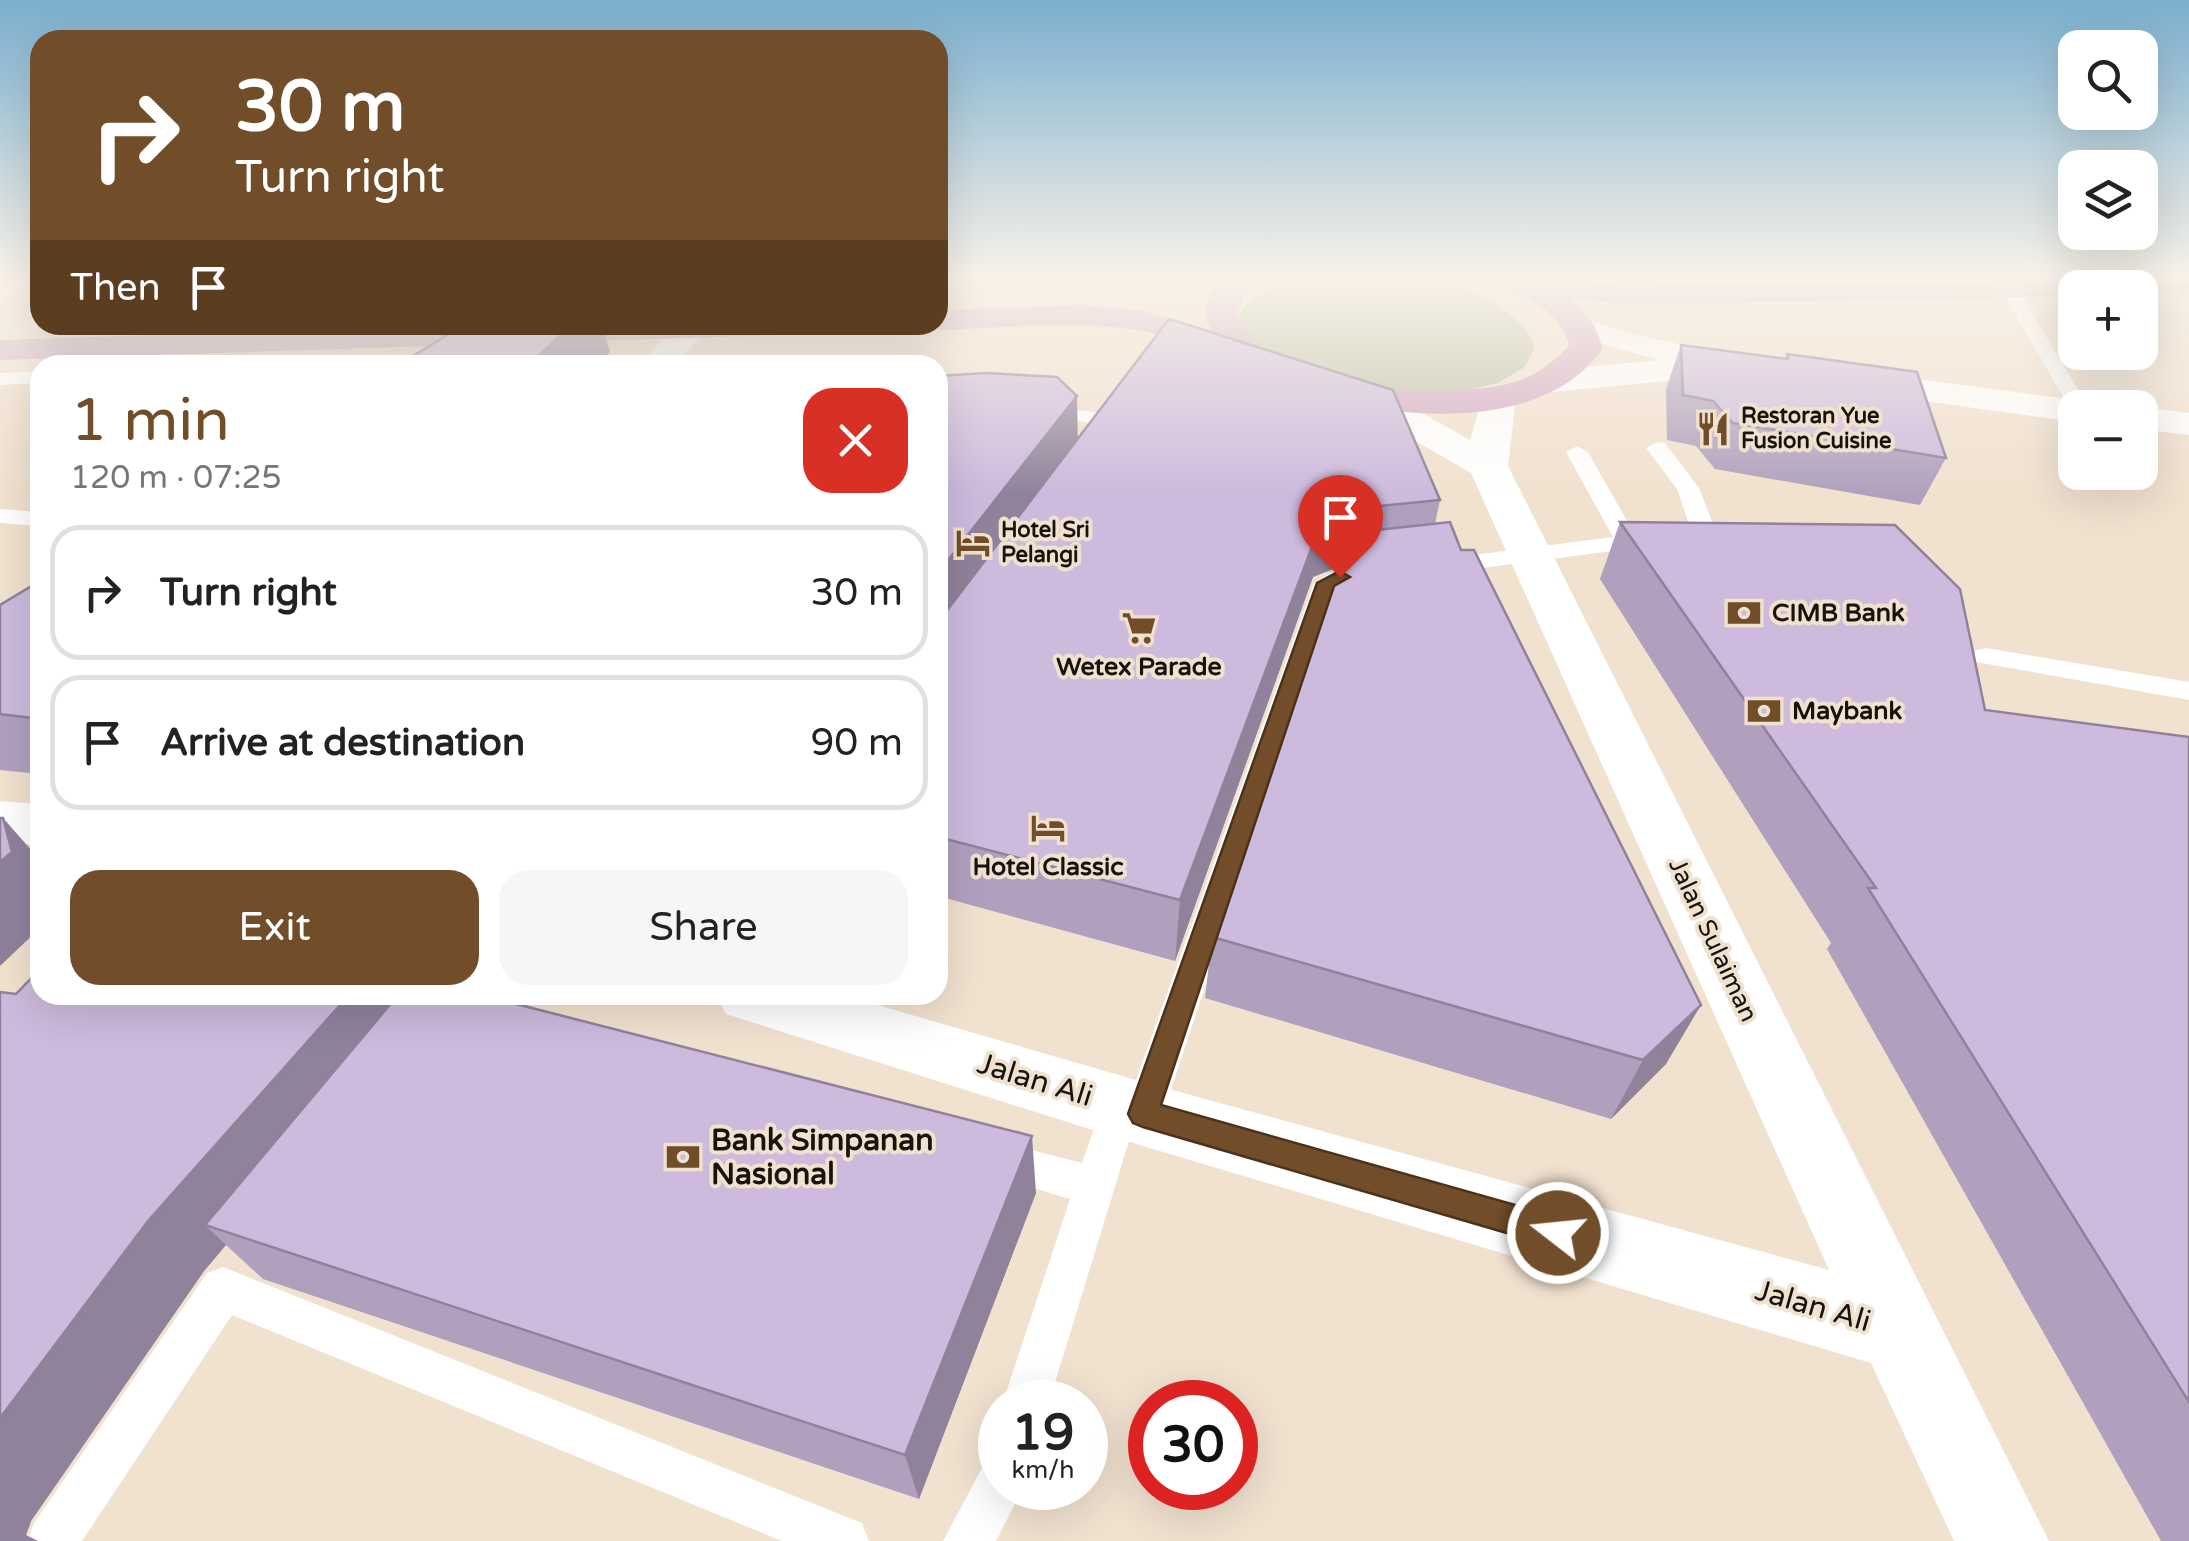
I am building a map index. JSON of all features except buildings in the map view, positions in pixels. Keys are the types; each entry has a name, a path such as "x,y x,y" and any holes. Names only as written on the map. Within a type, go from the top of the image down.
{"main road":[{"path":"1244,351 1271,368 1312,384 1410,401 1498,397 1552,381 1575,366 1584,351"}],"street":[{"path":"1675,351 1726,365 1784,372"},
{"path":"1552,381 1726,365"},
{"path":"1823,378 2058,407"},
{"path":"1364,396 1488,466 1498,397"},
{"path":"2158,420 2189,424"},
{"name":"Jalan Sulaiman","path":"1488,466 2002,1541"},
{"path":"0,820 30,824"},
{"name":"Jalan Ali","path":"782,1005 1132,1110 1898,1330"}],"lane":[{"path":"470,354 475,351"},
{"path":"2044,351 2066,390"},
{"path":"0,379 30,378"},
{"path":"1011,412 1094,416 1104,434 1082,464"},
{"path":"1033,1380 1096,1186 1132,1110 1326,583 1340,577 1532,558 1689,534 1700,521 1688,488 1657,448"},
{"path":"1576,452 1627,542"},
{"path":"0,516 30,518"},
{"path":"1986,656 2189,691"},
{"path":"962,1150 1096,1186"},
{"path":"52,1541 236,1273 844,1541"},
{"path":"968,1541 985,1510"}],"green space":[{"path":"1255,351 1533,351 1525,367 1498,383 1453,394 1400,396 1260,359"}],"place":[{"name":"Restoran Yue Fusion Cuisine","path":"1713,429"},
{"name":"Hotel Sri Pelangi","path":"973,543"},
{"name":"CIMB Bank","path":"1744,613"},
{"name":"Wetex Parade","path":"1139,628"},
{"name":"Maybank","path":"1764,711"},
{"name":"Hotel Classic","path":"1048,828"},
{"name":"Bank Simpanan Nasional","path":"683,1157"}],"route":[{"path":"1340,577 1326,583 1143,1114 1558,1233"}]}
